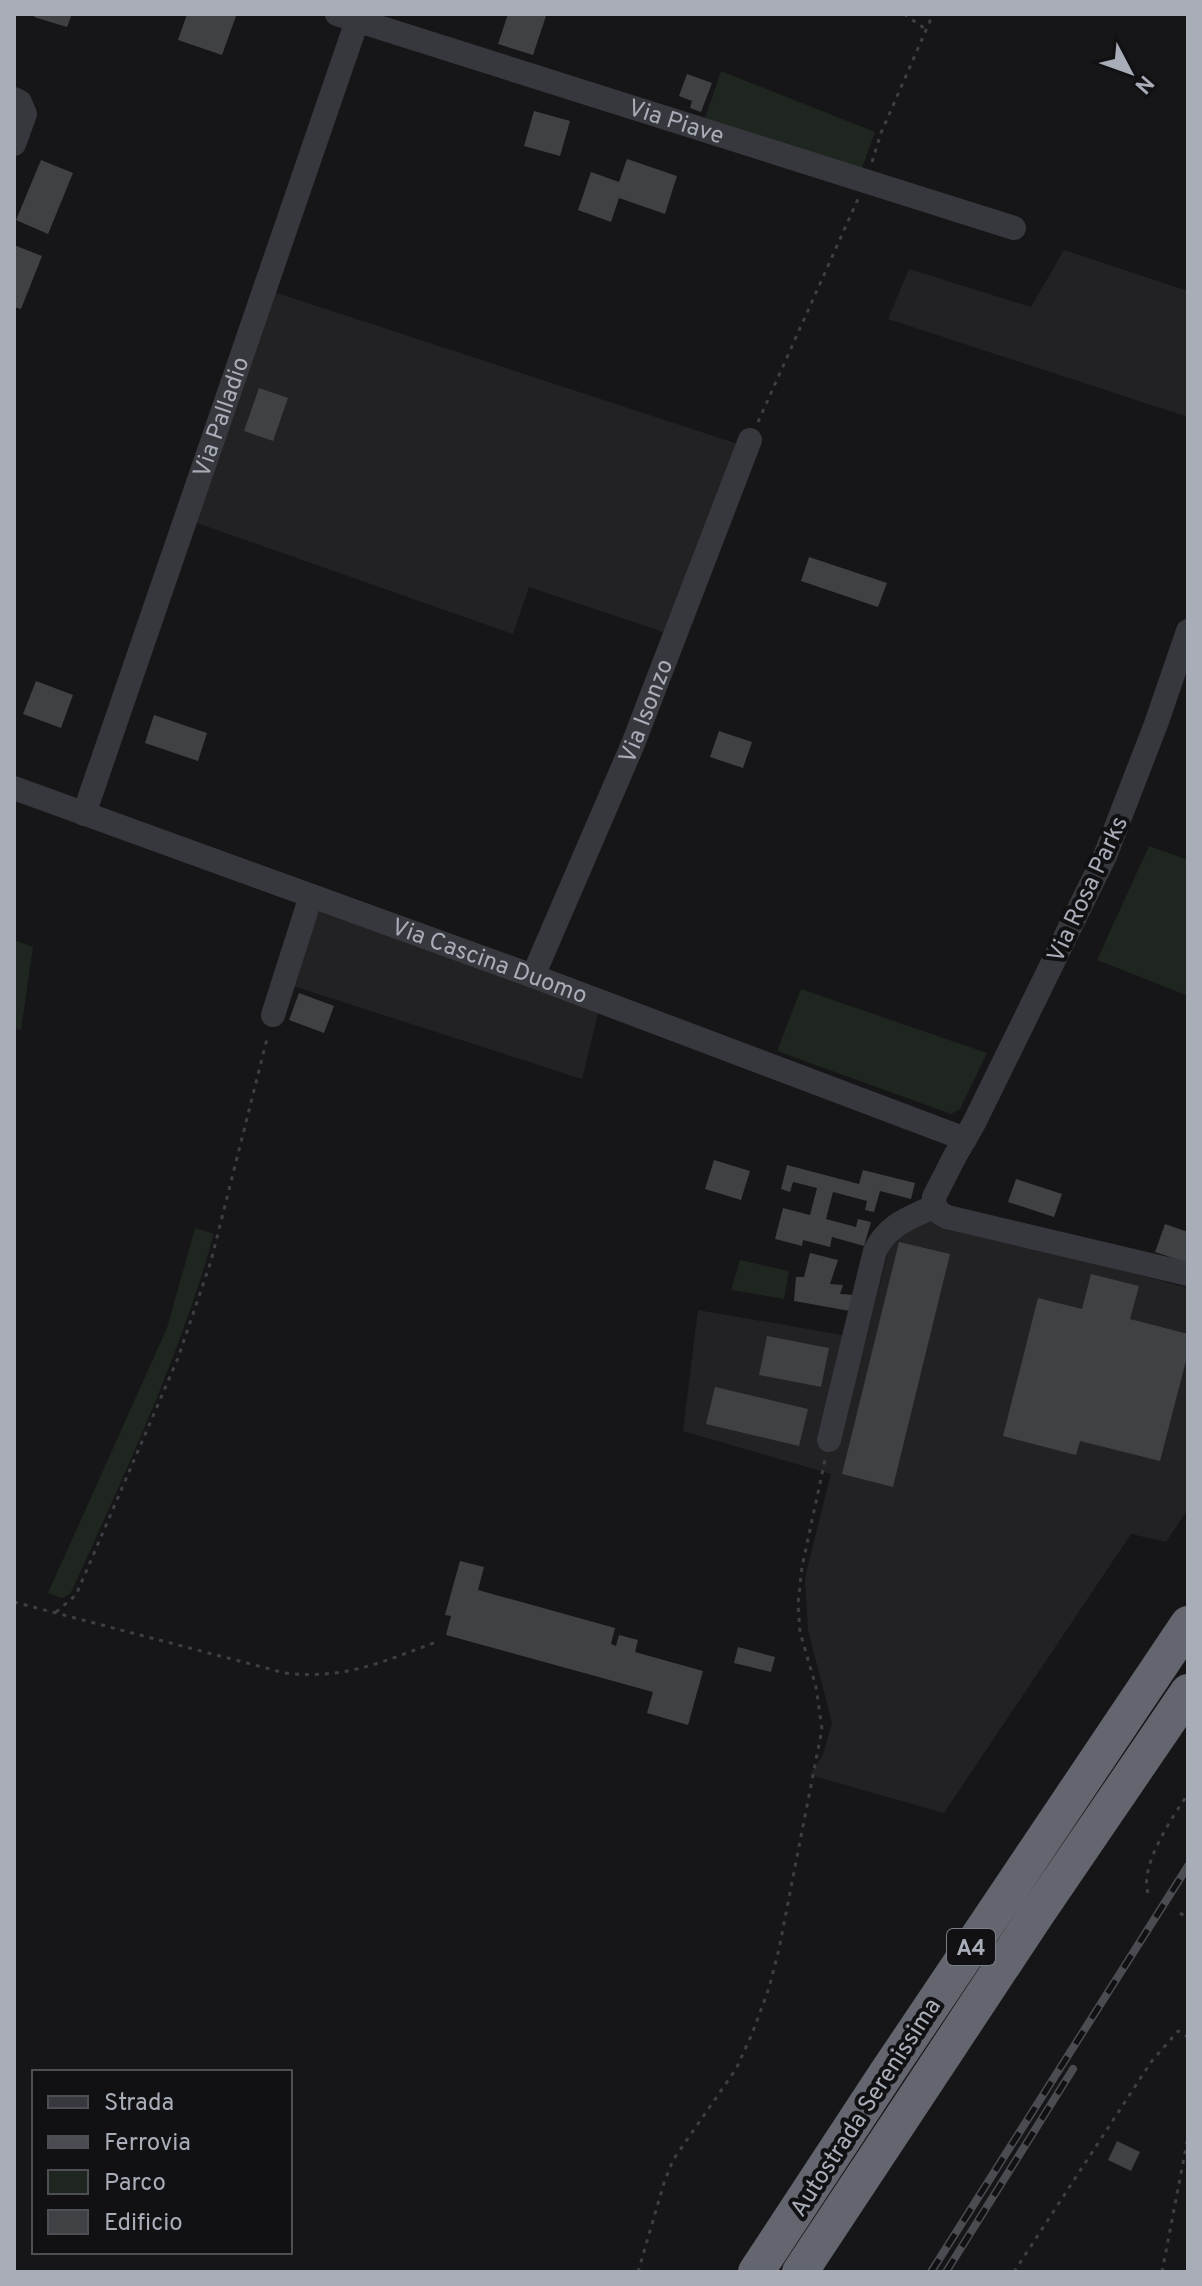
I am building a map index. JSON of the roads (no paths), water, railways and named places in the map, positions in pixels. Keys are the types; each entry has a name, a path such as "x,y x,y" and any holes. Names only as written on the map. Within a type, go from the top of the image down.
{"highway":[{"name":"Autostrada Serenissima","path":"756,2272 1188,1624"},
{"name":"Autostrada Serenissima","path":"800,2272 1188,1692"}],"street":[{"name":"Via Piave","path":"347,17 1014,228"},
{"name":"Via Palladio","path":"84,814 347,17"},
{"path":"14,99 20,102 25,114 14,144"},
{"name":"Via Isonzo","path":"533,976 633,744 750,440"},
{"name":"Via Rosa Parks","path":"935,1206 934,1197 1105,856 1151,739 1188,631"},
{"name":"Via Cascina Duomo","path":"14,788 533,976 965,1139"},
{"path":"273,1015 311,896"},
{"path":"829,1440 875,1251 890,1229 935,1206 947,1217 1188,1274"}],"railway":[{"path":"931,2272 1188,1866"},
{"path":"946,2272 1073,2069"}]}
